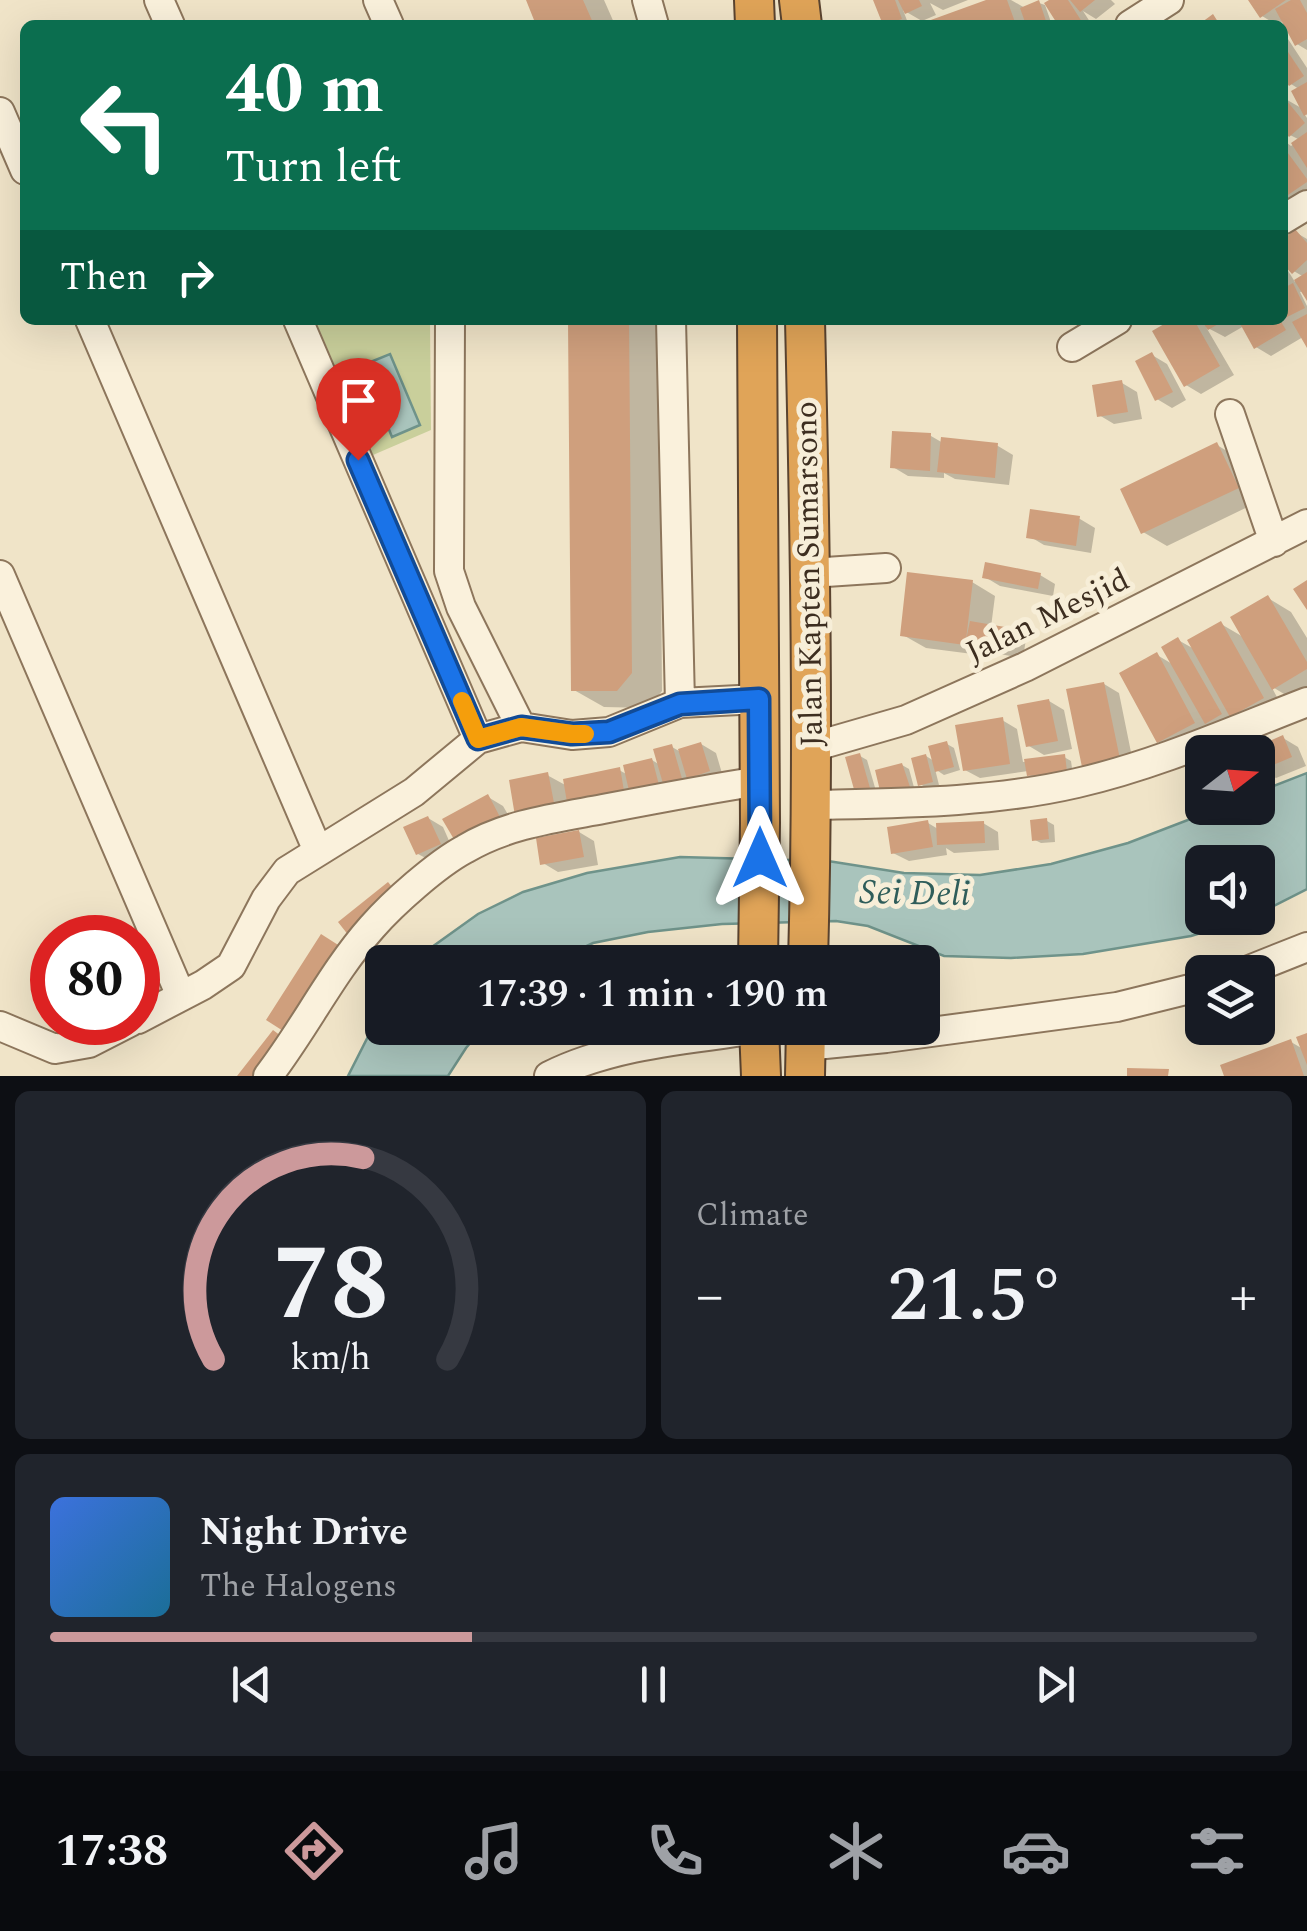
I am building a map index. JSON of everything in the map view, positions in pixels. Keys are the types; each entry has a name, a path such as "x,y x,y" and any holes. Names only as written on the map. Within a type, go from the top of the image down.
{"highway":[{"name":"Jalan Kapten Sumarsono","path":"757,325 758,945"},
{"name":"Jalan Kapten Sumarsono","path":"805,325 812,817 808,945"},
{"path":"759,1045 760,1076"}],"street":[{"path":"1138,20 1169,0"},
{"path":"0,112 20,158"},
{"path":"92,325 318,851"},
{"path":"300,325 478,739"},
{"path":"450,325 449,571 460,607 521,727"},
{"path":"670,325 680,704"},
{"path":"1072,347 1109,325"},
{"path":"1230,414 1274,542"},
{"name":"Jalan Mesjid","path":"809,748 906,720 1025,668 1307,524"},
{"path":"810,573 886,568"},
{"path":"0,575 181,996"},
{"path":"160,1007 231,966 286,870 414,792 478,739 521,727 572,734 609,732 680,704 759,699"},
{"path":"812,817 1076,784 1164,757 1307,702"},
{"path":"268,1076 374,923 463,849 526,823 760,781"},
{"path":"1275,960 1307,948"},
{"path":"805,1050 1117,1007 1185,990"},
{"path":"0,1026 30,1038"},
{"path":"48,1045 81,1045"},
{"path":"550,1076 596,1057 655,1045"}],"green space":[{"path":"317,325 430,325 431,430 373,455"}],"water":[{"path":"390,354 420,425 392,437 363,365"},
{"name":"Sei Deli","path":"1307,773 1307,889 1275,905 1275,845 1185,845 1185,935 1194,935 1191,936 1083,954 1011,958 944,956 940,954 940,945 916,945 868,926 836,921 722,924 648,932 589,945 435,945 478,914 523,892 587,873 680,857 828,861 904,873 980,875 1051,864 1128,843 1185,821 1185,825 1275,825 1275,785"},
{"path":"365,1042 469,1045 448,1076 348,1076"}],"building":[{"path":"526,0 583,0 592,20 534,20"},
{"path":"873,0 895,0 902,19 881,20"},
{"path":"898,0 919,0 922,6 905,14"},
{"path":"986,0 1007,0 1014,20 931,20"},
{"path":"1039,0 1046,20 1024,20 1020,8"},
{"path":"1068,0 1081,20 1055,20 1044,3"},
{"path":"1070,0 1095,0 1080,12"},
{"path":"1248,0 1286,0 1260,18"},
{"path":"1291,0 1300,0 1307,13 1307,39 1295,46 1288,33 1288,20 1281,20 1275,9"},
{"path":"1288,52 1304,76 1288,85"},
{"path":"1307,82 1307,114 1304,116 1291,91"},
{"path":"1288,102 1305,123 1288,136"},
{"path":"1307,132 1307,168 1291,143"},
{"path":"1288,153 1307,179 1288,195"},
{"path":"1295,229 1307,243 1307,260 1292,274 1288,270 1288,235"},
{"path":"1307,272 1307,301 1294,280"},
{"path":"1293,283 1305,308 1288,316 1288,286"},
{"path":"1307,314 1307,348 1292,322"},
{"path":"568,325 629,325 632,673 617,691 571,691"},
{"path":"1162,325 1197,325 1220,366 1184,387 1152,331"},
{"path":"1241,325 1283,325 1286,330 1254,349"},
{"path":"1152,352 1173,392 1155,401 1135,361"},
{"path":"1122,380 1128,412 1097,417 1092,385"},
{"path":"892,431 931,433 930,471 890,468"},
{"path":"941,437 998,443 995,478 937,472"},
{"path":"1217,442 1239,488 1141,534 1120,489"},
{"path":"1030,509 1080,516 1076,546 1026,538"},
{"path":"985,562 1041,573 1038,589 982,578"},
{"path":"907,572 973,580 966,640 970,621 1011,628 1008,651 900,636"},
{"path":"1307,580 1307,610 1293,589"},
{"path":"1268,595 1307,662 1307,669 1272,690 1230,617"},
{"path":"1221,621 1264,698 1230,717 1187,640"},
{"path":"1178,637 1222,714 1205,724 1161,647"},
{"path":"1157,652 1195,723 1157,743 1119,673"},
{"path":"1104,682 1120,759 1082,767 1066,689"},
{"path":"1049,699 1058,741 1026,747 1017,705"},
{"path":"1003,717 1010,764 963,771 955,725"},
{"path":"1283,735 1292,757 1275,764 1275,738"},
{"path":"947,741 954,767 935,772 928,746"},
{"path":"701,742 710,771 687,779 678,749"},
{"path":"672,744 683,782 664,787 653,749"},
{"path":"860,753 870,788 855,793 845,757"},
{"path":"926,754 933,782 918,786 911,758"},
{"path":"1065,754 1067,772 1027,776 1024,759"},
{"path":"652,758 660,789 630,795 623,765"},
{"path":"902,763 910,787 881,795 875,770"},
{"path":"620,767 625,797 568,808 563,779"},
{"path":"548,772 555,808 515,816 509,780"},
{"path":"488,794 500,817 455,841 442,819"},
{"path":"428,816 441,844 416,855 403,827"},
{"path":"1047,818 1049,839 1032,841 1030,820"},
{"path":"928,820 933,847 891,854 887,827"},
{"path":"984,821 985,843 937,845 936,823"},
{"path":"579,830 584,857 540,865 536,838"},
{"path":"388,882 399,896 349,936 338,922"},
{"path":"321,934 346,950 291,1036 266,1020"},
{"path":"273,1030 289,1042 262,1076 237,1076"},
{"path":"1307,1033 1307,1065 1296,1037"},
{"path":"1291,1039 1304,1076 1224,1076 1220,1065"},
{"path":"1127,1068 1169,1069 1168,1076 1127,1076"}],"slow traffic":[{"path":"462,701 478,739 521,727 585,734"}],"route":[{"path":"358,460 478,739 521,727 572,734 609,732 680,704 759,699 760,858"}]}
